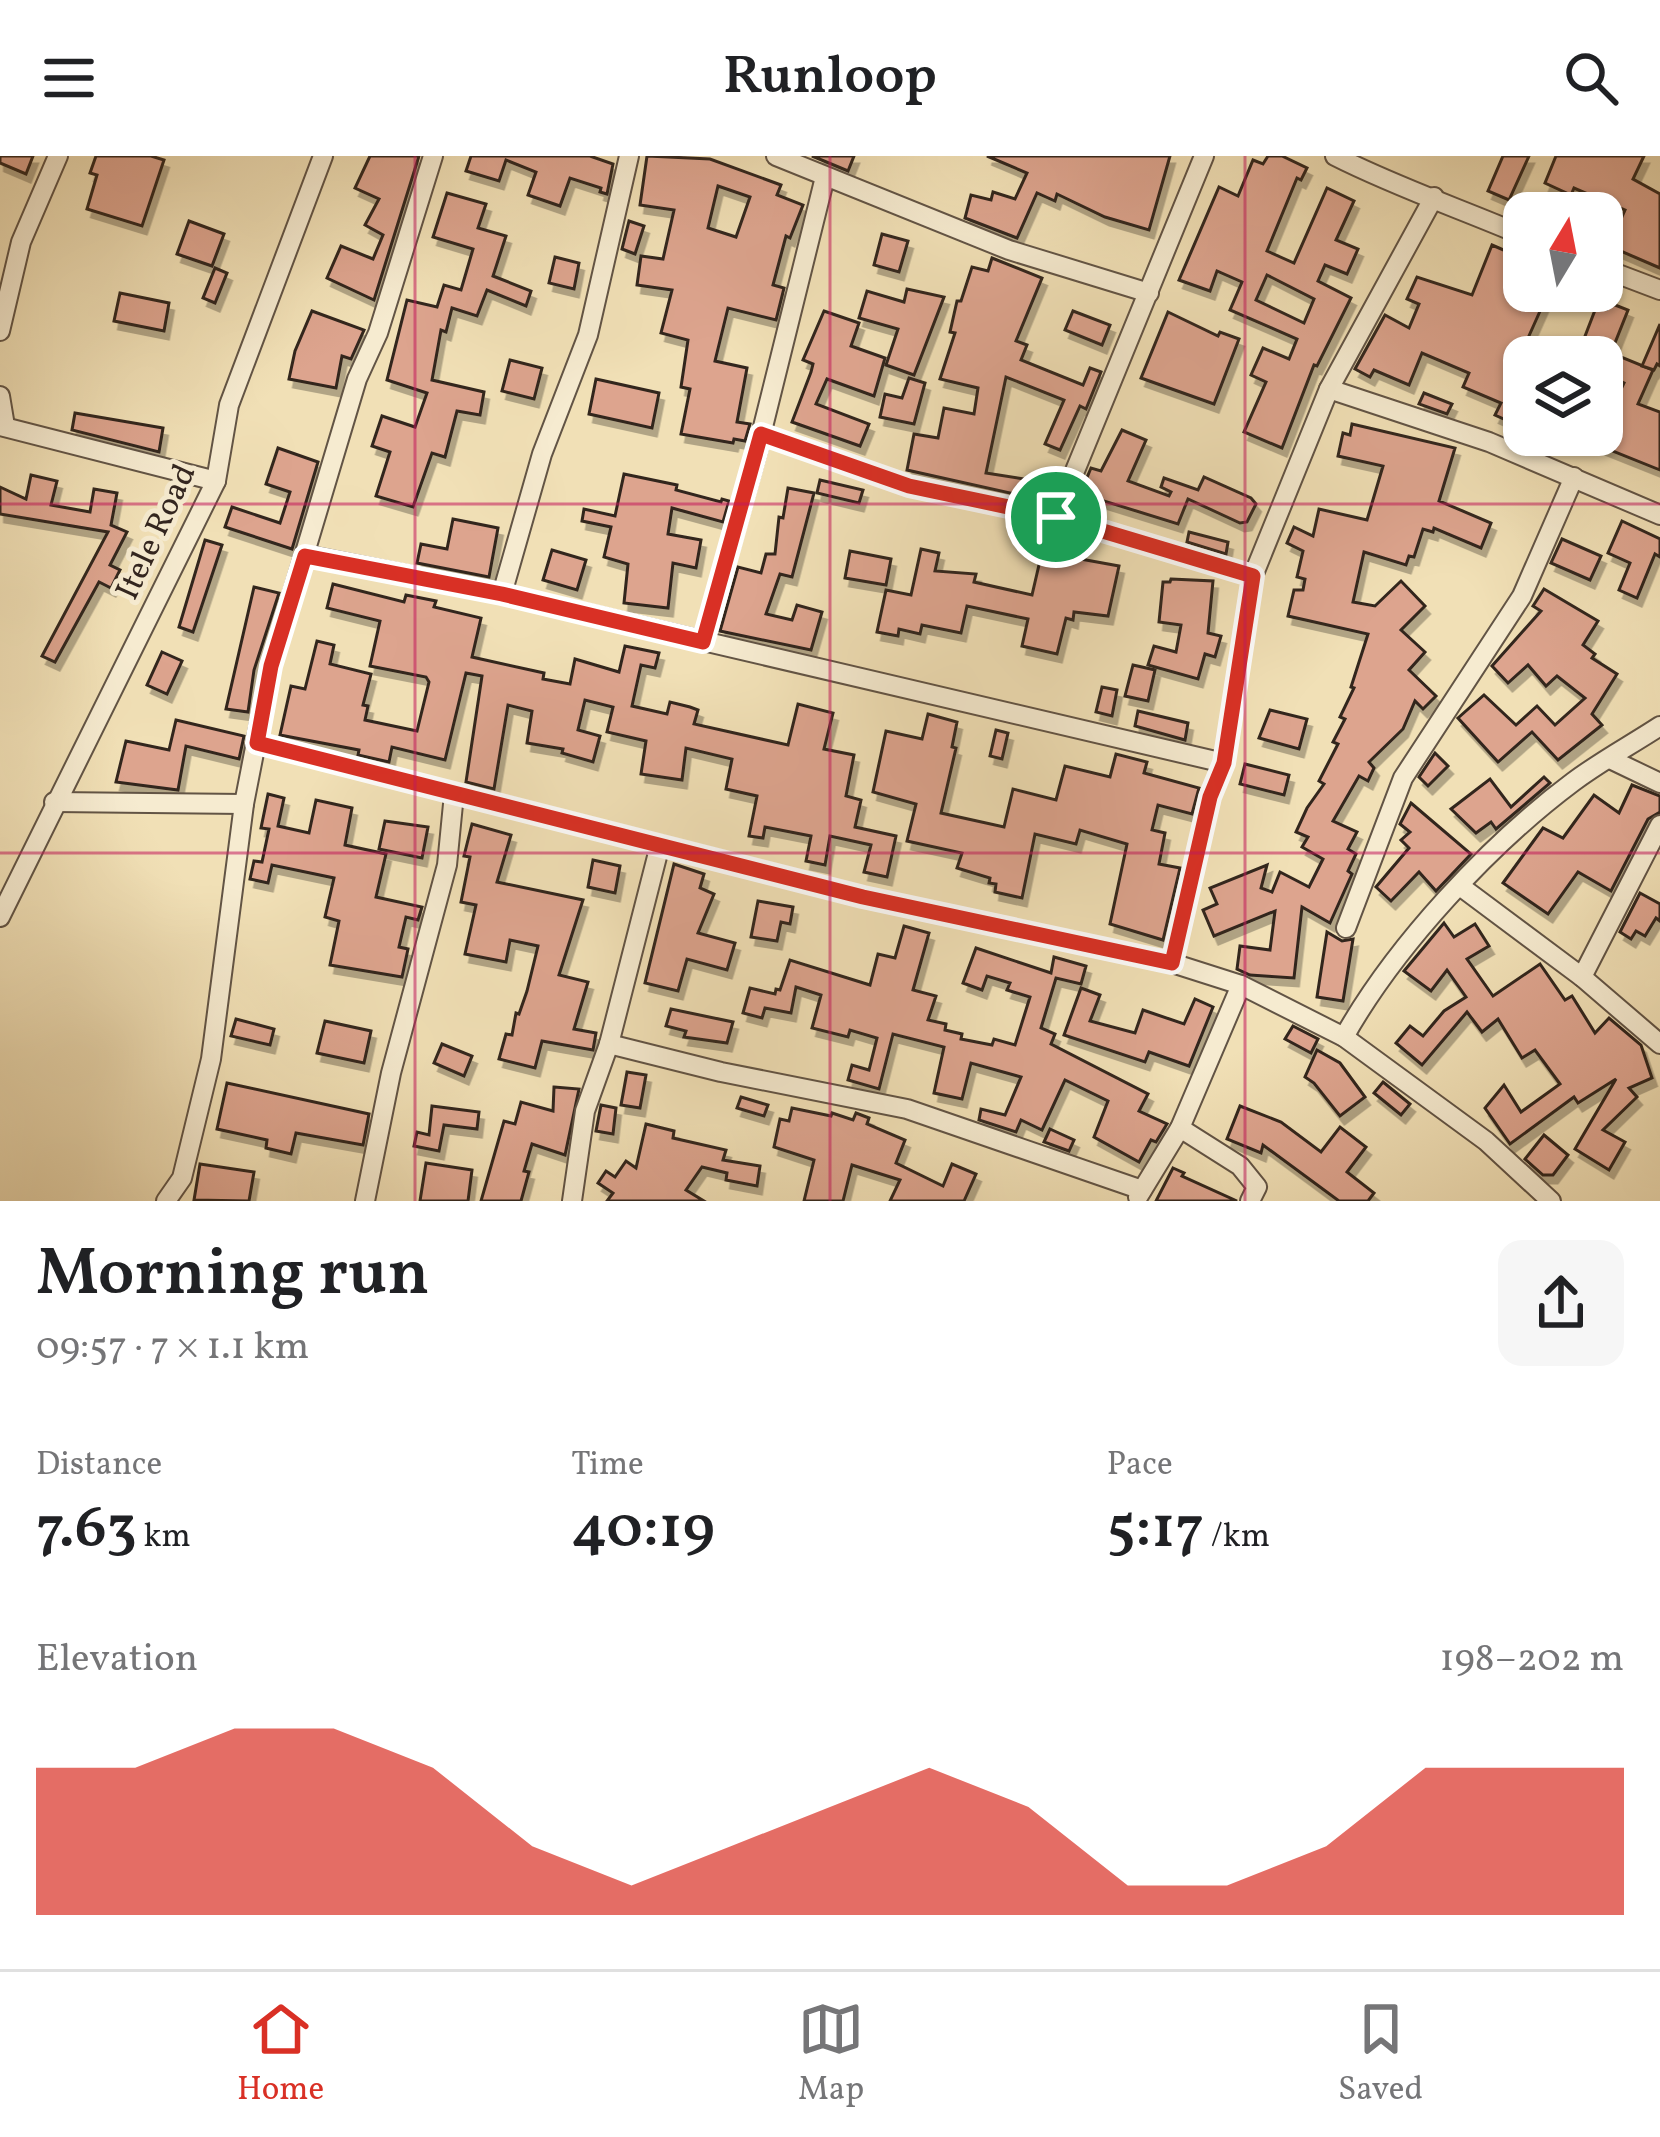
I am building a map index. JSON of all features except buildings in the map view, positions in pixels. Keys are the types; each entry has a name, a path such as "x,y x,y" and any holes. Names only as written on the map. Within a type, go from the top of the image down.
{"street":[{"path":"0,331 21,242 58,156"},
{"name":"Itele Road","path":"0,917 6,892 216,481 229,405 323,156"},
{"path":"166,1201 182,1178 211,1060 244,804 271,666 357,379 378,333 433,156"},
{"path":"502,594 542,454 588,335 629,156"},
{"path":"776,156 1009,250 1149,293"},
{"path":"1056,517 1204,156"},
{"path":"1335,156 1387,182 1503,227"},
{"path":"703,642 825,177"},
{"path":"1172,963 1210,797 1224,763 1253,576 1328,389 1434,197"},
{"path":"1623,276 1660,290"},
{"path":"1328,389 1489,442 1660,515"},
{"path":"0,396 3,426 216,481"},
{"path":"761,434 909,486 1056,517 1253,576"},
{"path":"1346,928 1403,778 1522,596 1574,477"},
{"path":"305,556 502,594 1224,763"},
{"path":"1344,1036 1366,996 1475,867 1574,782 1660,726"},
{"path":"257,743 863,897 1172,963 1241,985 1344,1036 1486,1141 1551,1201"},
{"path":"1610,758 1660,783"},
{"path":"365,1201 391,1072 447,865 454,794"},
{"path":"54,802 244,804"},
{"path":"1582,977 1660,825"},
{"path":"572,1201 585,1111 609,1044 660,845"},
{"path":"1460,886 1582,977 1660,1044"},
{"path":"609,1044 908,1109 1139,1196 1180,1128 1241,985"},
{"path":"1180,1128 1240,1166 1257,1187 1250,1201"}],"route":[{"path":"761,434 909,486 1056,517 1253,576 1224,763 1210,797 1172,963 863,897 257,743 271,666 305,556 502,594 703,642 761,434"}]}
